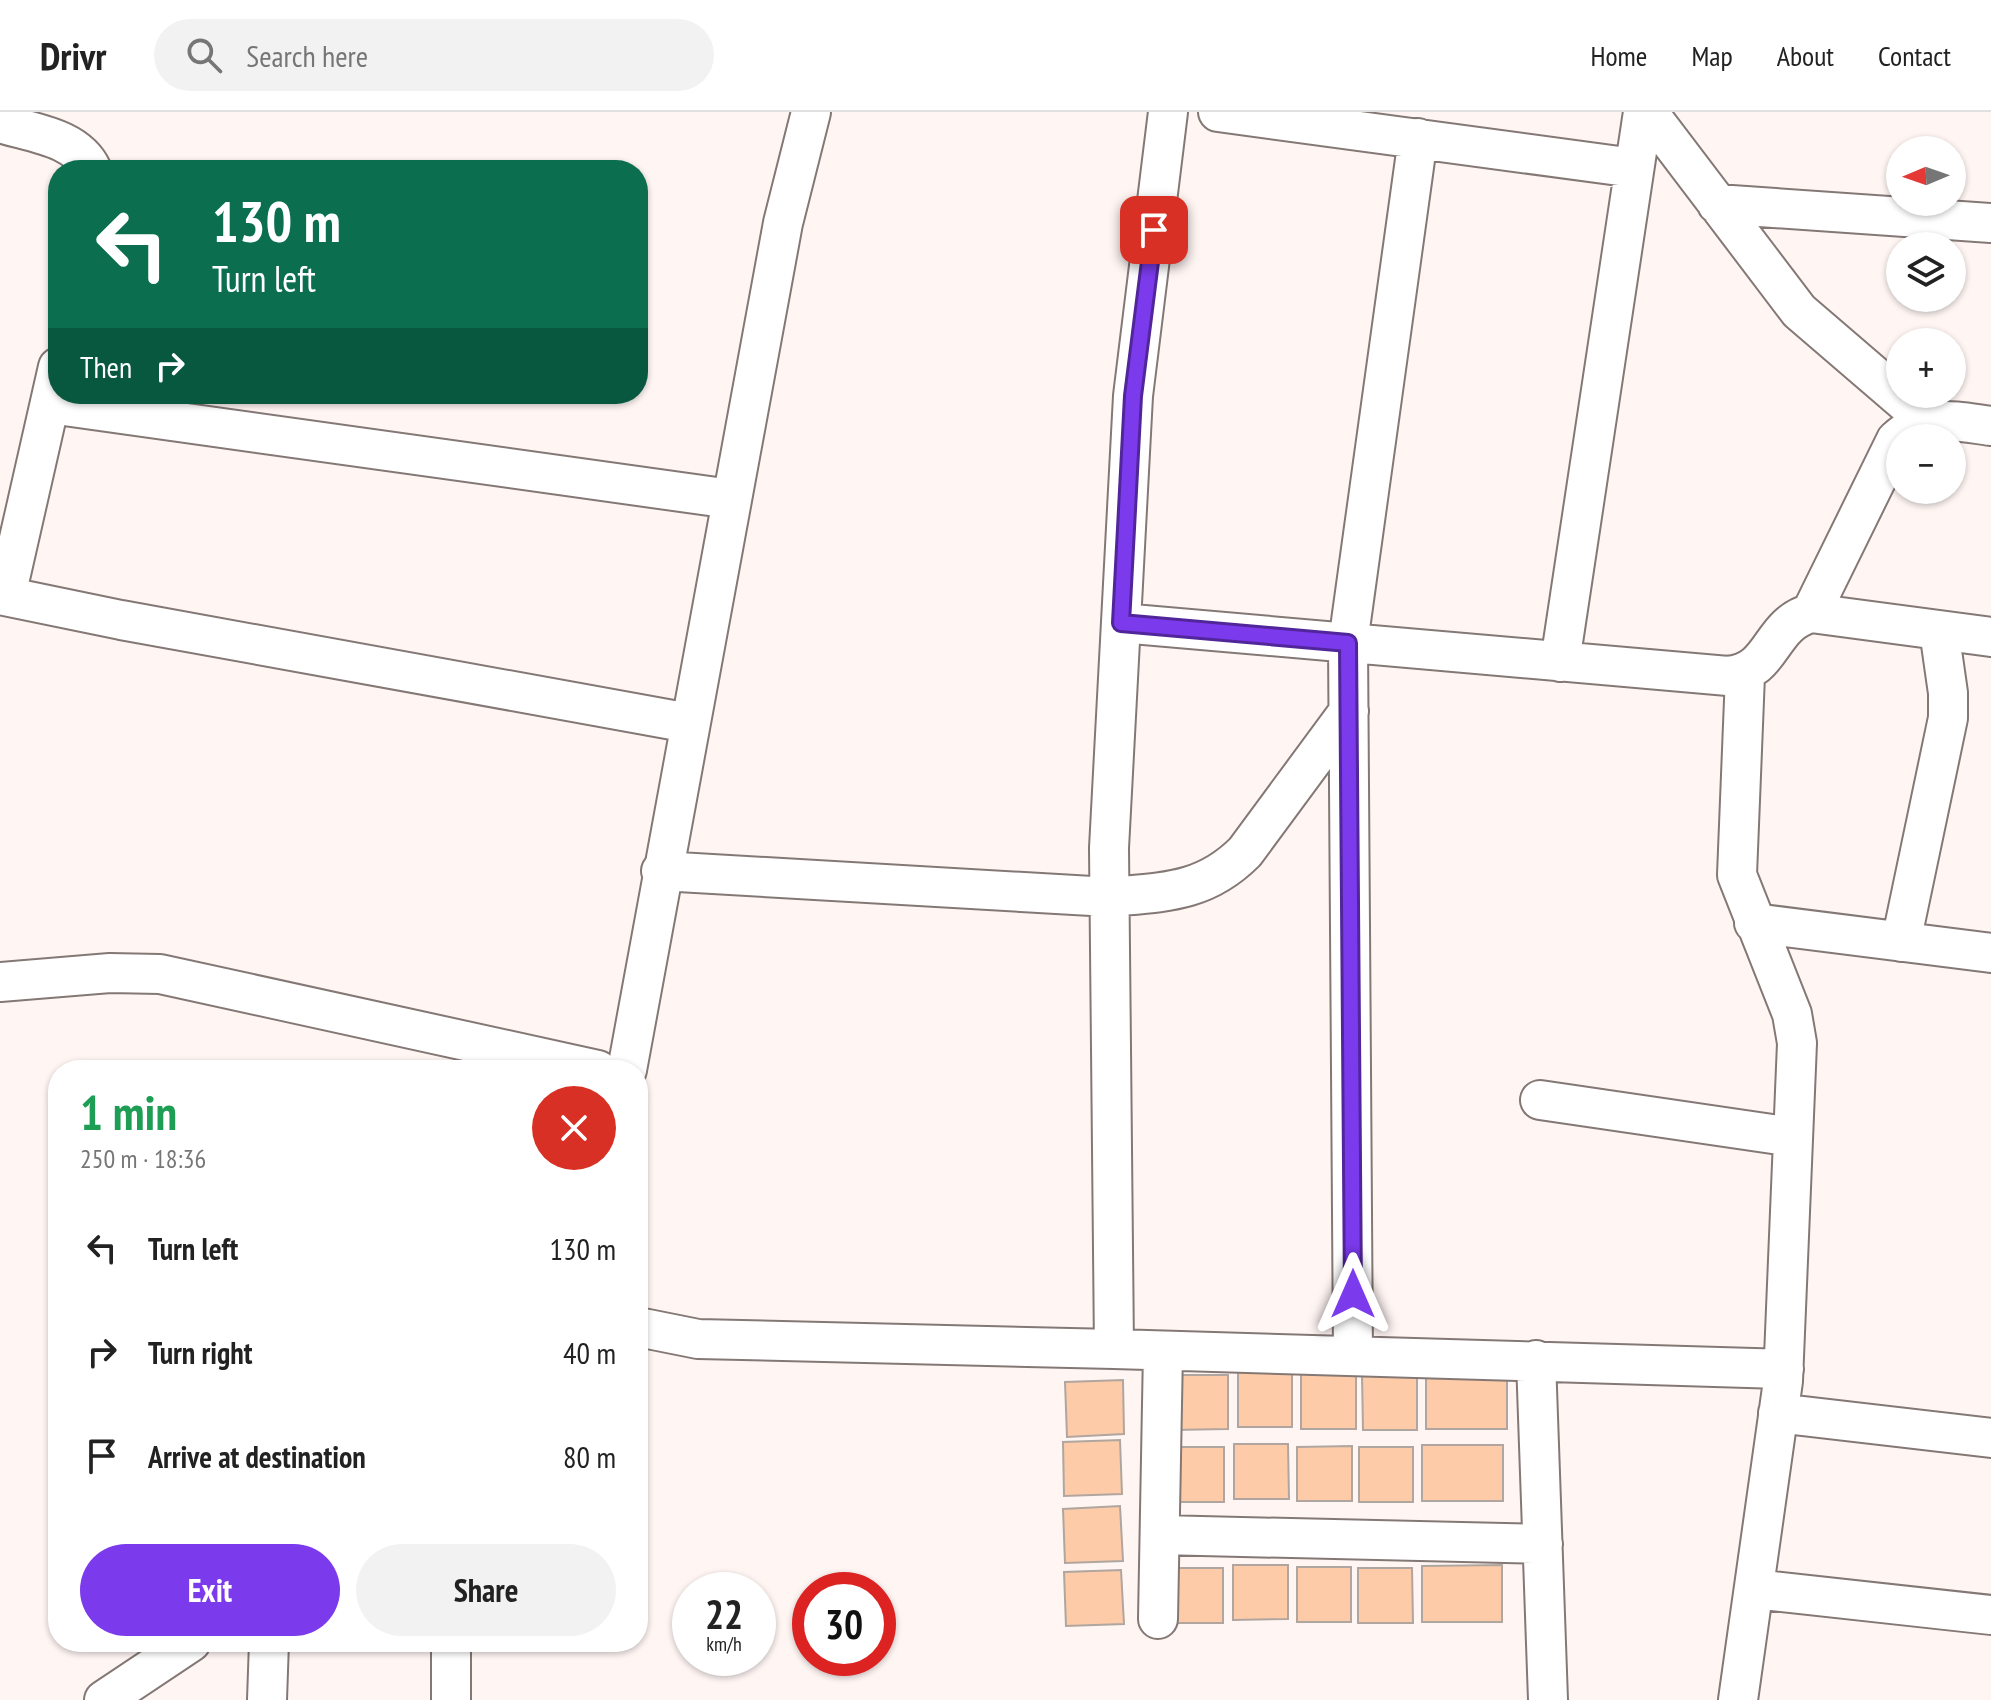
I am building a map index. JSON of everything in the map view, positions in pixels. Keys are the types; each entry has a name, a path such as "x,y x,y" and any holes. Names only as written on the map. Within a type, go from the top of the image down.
{"street":[{"path":"629,1060 661,871 785,214 811,112"},
{"path":"1114,1349 1109,897 1133,396 1168,112"},
{"path":"1218,112 1634,168"},
{"path":"1560,662 1645,112"},
{"path":"1645,112 1799,311 1927,421"},
{"path":"0,123 69,144 87,160"},
{"path":"1353,1355 1348,643 1418,138"},
{"path":"1717,204 1990,216"},
{"path":"689,723 3,596 50,404 731,499"},
{"path":"1811,613 1896,440 1910,427 1927,421 1945,419 1991,426"},
{"path":"1121,623 1560,662 1745,675 1758,668 1787,623 1811,613 1991,637"},
{"path":"1901,942 1948,718 1948,693 1939,630"},
{"path":"1738,1700 1784,1369 1795,1028 1737,875 1745,675"},
{"path":"661,871 1109,897 1172,891 1201,883 1225,871 1245,852 1349,711"},
{"path":"1754,923 1991,953"},
{"path":"0,982 110,973 160,974 552,1060"},
{"path":"1540,1100 1793,1137"},
{"path":"648,1329 698,1339 1784,1369"},
{"path":"1158,1619 1163,1351"},
{"path":"1536,1360 1548,1700"},
{"path":"1778,1413 1991,1438"},
{"path":"1160,1535 1543,1544"},
{"path":"1754,1589 1991,1615"},
{"path":"104,1700 176,1652"},
{"path":"267,1700 269,1652"},
{"path":"451,1652 451,1700"}],"building":[{"path":"1238,1372 1292,1372 1292,1427 1238,1427"},
{"path":"1426,1373 1507,1373 1507,1429 1426,1429"},
{"path":"1301,1374 1356,1374 1356,1429 1301,1429"},
{"path":"1173,1375 1228,1375 1228,1429 1173,1430"},
{"path":"1362,1375 1417,1375 1417,1430 1363,1430"},
{"path":"1123,1380 1124,1434 1067,1437 1065,1382"},
{"path":"1120,1440 1122,1494 1064,1496 1063,1442"},
{"path":"1234,1444 1288,1444 1289,1499 1234,1499"},
{"path":"1422,1445 1503,1445 1503,1501 1422,1501"},
{"path":"1352,1446 1352,1501 1297,1501 1297,1447"},
{"path":"1169,1447 1224,1447 1224,1502 1169,1502"},
{"path":"1359,1447 1413,1447 1413,1502 1359,1502"},
{"path":"1120,1506 1123,1561 1065,1563 1063,1509"},
{"path":"1233,1565 1288,1565 1288,1619 1233,1620"},
{"path":"1502,1565 1502,1622 1422,1622 1422,1566"},
{"path":"1297,1567 1351,1567 1351,1622 1297,1622"},
{"path":"1168,1568 1223,1568 1223,1623 1168,1623"},
{"path":"1358,1568 1412,1568 1413,1623 1358,1623"},
{"path":"1121,1570 1124,1624 1066,1626 1064,1572"}],"route":[{"path":"1154,230 1133,396 1121,623 1348,643 1353,1294"}]}
